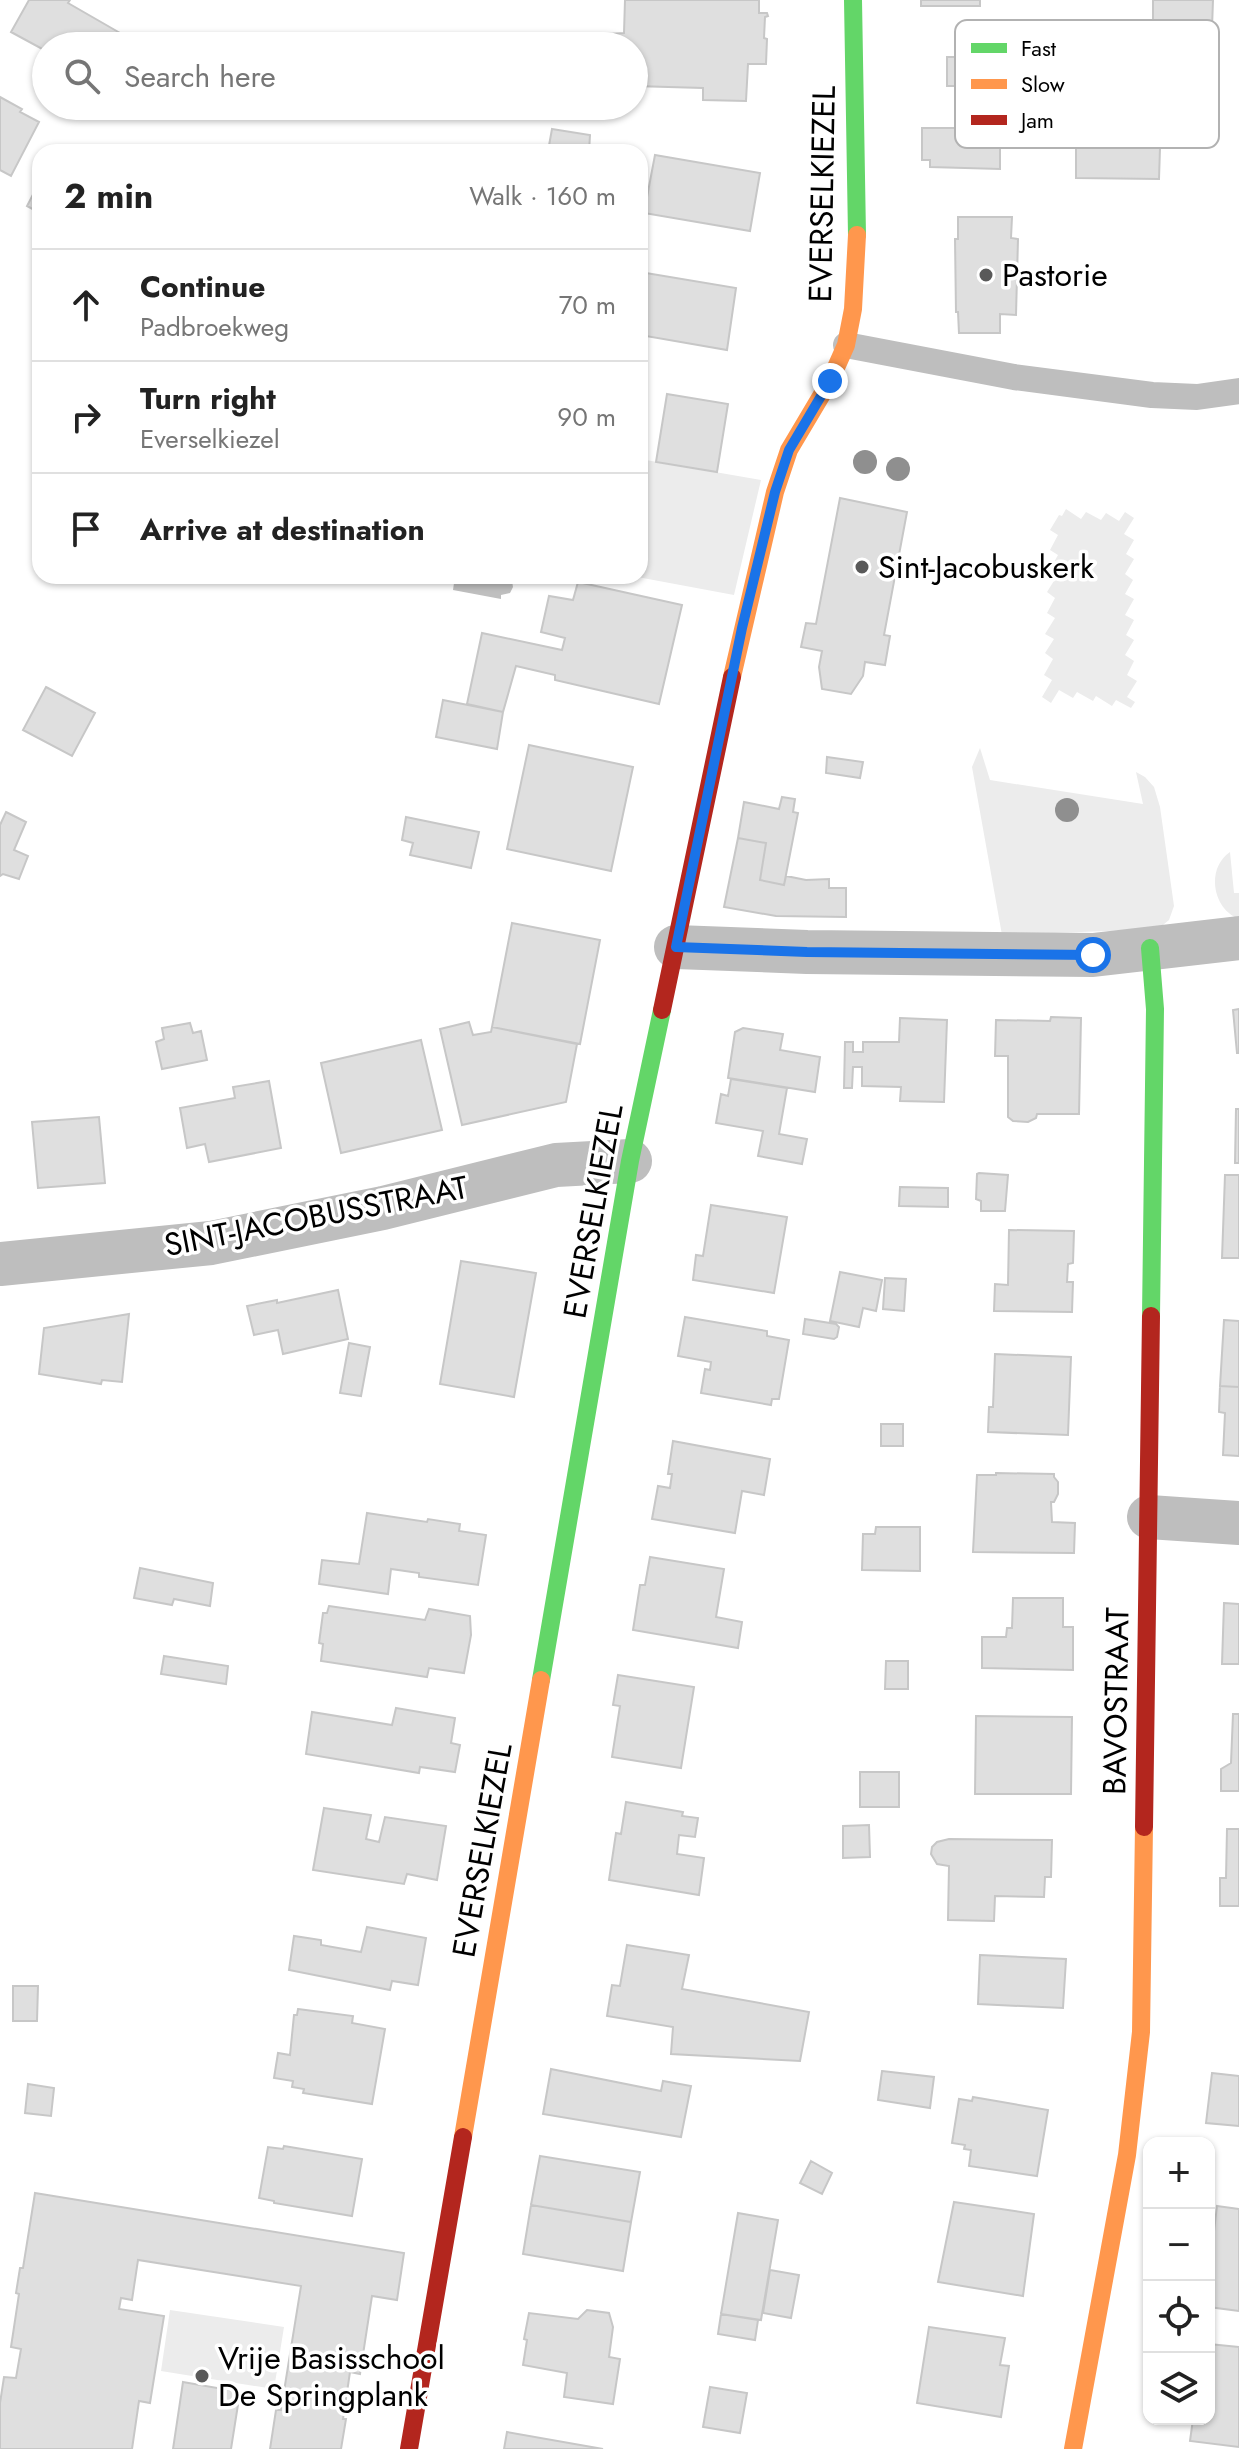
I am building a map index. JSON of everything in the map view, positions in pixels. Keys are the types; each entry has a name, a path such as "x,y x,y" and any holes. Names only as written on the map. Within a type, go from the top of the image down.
{"street":[{"name":"EVERSELKIEZEL","path":"409,2449 630,1161 742,628 775,492 789,450 830,381 846,345 853,309 857,226 853,0"},
{"path":"676,947 807,952 1093,955 1239,938"},
{"name":"BAVOSTRAAT","path":"1073,2449 1127,2155 1141,2032 1155,1009 1150,948"},
{"name":"SINT-JACOBUSSTRAAT","path":"0,1264 211,1243 383,1208 556,1165 630,1161"},
{"path":"1149,1517 1239,1523"}],"lane":[{"path":"846,345 1014,377 1152,395 1197,397 1239,391"}],"shaded area":[{"path":"648,460 761,480 734,595 648,579"},
{"path":"1066,509 1081,519 1086,512 1101,520 1106,513 1119,521 1125,512 1134,518 1124,534 1134,540 1126,554 1134,559 1125,574 1133,580 1125,594 1134,599 1125,615 1134,620 1126,635 1134,640 1125,655 1134,661 1127,675 1137,681 1127,697 1135,702 1131,708 1116,700 1112,706 1096,696 1093,701 1077,692 1073,698 1059,690 1051,703 1042,697 1052,680 1044,675 1053,659 1045,653 1054,639 1045,634 1055,618 1047,613 1055,598 1047,592 1057,576 1049,571 1058,555 1050,550 1058,535 1050,530"},
{"path":"454,584 512,584 513,587 510,593 501,595 501,599 453,590"},
{"path":"980,748 990,780 1143,804 1136,772 1145,777 1154,787 1160,807 1174,906 1169,920 1158,929 1002,935 972,767"},
{"path":"1230,852 1234,893 1239,893 1239,919 1223,907 1215,888 1217,868"},
{"path":"170,2310 284,2327 274,2389 161,2371"}],"building":[{"path":"29,0 70,0 68,3 118,32 32,32 32,43 11,32"},
{"path":"625,0 759,0 759,13 767,13 768,16 765,17 764,38 767,39 766,64 748,64 746,101 703,100 703,88 648,86 648,32 624,32"},
{"path":"921,0 980,0 980,6 921,6"},
{"path":"1153,0 1213,0 1212,20 1153,20"},
{"path":"947,57 955,57 955,86 947,86"},
{"path":"0,97 39,122 11,176 0,170"},
{"path":"922,128 955,128 955,148 1000,148 1000,169 930,167 930,160 922,160"},
{"path":"552,129 590,135 589,144 549,144"},
{"path":"1076,148 1160,148 1159,179 1076,178"},
{"path":"655,155 760,173 750,231 648,214 648,192"},
{"name":"Pastorie","path":"958,217 1012,217 1011,238 1018,239 1016,315 1000,314 1000,333 959,333 955,239 958,239"},
{"path":"648,273 736,288 727,350 648,336"},
{"path":"667,394 728,404 717,472 656,462"},
{"name":"Sint-Jacobuskerk","path":"840,498 907,512 884,635 890,636 885,665 865,662 863,676 851,694 822,689 819,667 822,651 801,647 806,623 816,624"},
{"path":"577,584 587,584 682,605 659,704 555,680 555,675 516,666 503,712 467,704 482,633 562,650 565,638 541,632 549,596 573,600"},
{"path":"46,687 95,713 72,756 23,730"},
{"path":"443,700 503,712 497,749 436,737"},
{"path":"529,745 633,767 611,871 507,849"},
{"path":"827,757 863,762 860,778 826,773"},
{"path":"782,797 795,799 793,812 798,813 784,885 760,880 766,843 738,838 744,802 779,809"},
{"path":"6,812 26,822 14,850 28,856 19,879 3,874 0,876 0,825"},
{"path":"406,817 479,832 471,868 410,855 413,843 402,840"},
{"path":"738,838 766,843 760,880 784,885 786,876 806,880 829,879 829,888 846,888 846,917 776,916 724,907"},
{"path":"512,923 600,940 580,1044 492,1027"},
{"path":"1239,1009 1239,1053 1237,1053 1233,1010"},
{"path":"1051,1017 1081,1018 1079,1114 1037,1114 1028,1122 1013,1121 1008,1117 1008,1056 995,1056 996,1020 1050,1021"},
{"path":"900,1018 947,1020 944,1102 900,1101 901,1087 862,1086 862,1067 853,1067 852,1088 844,1088 845,1042 853,1042 853,1052 863,1052 863,1042 899,1042"},
{"path":"469,1022 473,1035 491,1032 492,1027 577,1044 566,1102 462,1125 440,1029"},
{"path":"190,1023 193,1033 201,1031 207,1060 162,1069 156,1042 164,1039 162,1028"},
{"path":"743,1028 783,1034 780,1050 820,1057 815,1092 728,1078 735,1032"},
{"path":"421,1040 442,1130 341,1153 321,1063"},
{"path":"731,1079 787,1088 779,1134 807,1139 802,1164 758,1156 763,1131 716,1123 721,1094 728,1096"},
{"path":"269,1081 281,1148 209,1162 205,1144 187,1148 180,1108 235,1098 233,1087"},
{"path":"1236,1109 1239,1109 1239,1163 1235,1163"},
{"path":"99,1117 105,1183 38,1188 32,1122"},
{"path":"979,1173 1008,1175 1005,1211 981,1211 981,1201 976,1199"},
{"path":"1225,1175 1239,1175 1239,1258 1222,1258"},
{"path":"900,1187 948,1188 948,1207 899,1206"},
{"path":"711,1205 787,1217 774,1293 693,1280 696,1255 703,1256"},
{"path":"1009,1230 1074,1231 1073,1263 1068,1264 1067,1282 1073,1282 1072,1312 994,1311 995,1284 1008,1285"},
{"path":"461,1261 536,1273 514,1397 440,1384"},
{"path":"840,1272 882,1280 876,1311 863,1308 859,1327 830,1321"},
{"path":"885,1278 906,1279 904,1311 883,1309"},
{"path":"338,1290 348,1339 283,1354 278,1330 254,1335 247,1306"},
{"path":"129,1314 122,1382 102,1380 101,1384 39,1374 44,1328"},
{"path":"685,1317 767,1331 767,1336 789,1340 779,1399 772,1399 771,1405 701,1393 705,1369 710,1370 711,1362 678,1356"},
{"path":"805,1319 836,1324 839,1327 837,1337 803,1334"},
{"path":"1224,1320 1239,1321 1239,1387 1220,1386"},
{"path":"349,1343 370,1347 361,1396 340,1393"},
{"path":"995,1354 1071,1357 1068,1435 988,1432 989,1407 993,1407"},
{"path":"1220,1386 1239,1387 1239,1456 1223,1455 1225,1413 1219,1412"},
{"path":"881,1424 903,1424 903,1446 881,1446"},
{"path":"673,1441 770,1459 764,1495 742,1491 735,1533 652,1519 658,1486 670,1488 672,1474 668,1474"},
{"path":"1054,1474 1058,1494 1051,1502 1052,1522 1075,1523 1074,1553 973,1552 977,1475"},
{"path":"367,1513 460,1524 459,1531 486,1535 478,1585 419,1577 419,1573 391,1569 388,1594 319,1584 322,1560 359,1564"},
{"path":"876,1527 920,1527 920,1571 862,1570 863,1534 875,1534"},
{"path":"650,1557 724,1569 716,1617 742,1622 738,1648 633,1630 640,1585 645,1585"},
{"path":"140,1568 213,1583 210,1606 174,1599 172,1605 134,1598"},
{"path":"1013,1598 1063,1598 1063,1627 1073,1627 1073,1670 982,1668 982,1637 1006,1637 1007,1628 1012,1628"},
{"path":"1224,1603 1239,1604 1239,1664 1222,1664"},
{"path":"329,1606 425,1620 429,1609 470,1616 471,1635 464,1673 429,1668 427,1677 321,1661 323,1644 319,1643 323,1613 327,1613"},
{"path":"164,1656 228,1666 226,1684 161,1674"},
{"path":"886,1661 908,1661 908,1689 885,1689"},
{"path":"618,1675 694,1687 681,1768 612,1757 620,1706 613,1705"},
{"path":"396,1708 455,1718 451,1743 460,1745 455,1772 420,1767 419,1773 306,1754 312,1712 392,1725"},
{"path":"1233,1714 1239,1714 1239,1791 1221,1791 1221,1769 1231,1763"},
{"path":"976,1716 1072,1717 1071,1794 975,1794"},
{"path":"860,1772 899,1772 899,1807 860,1807"},
{"path":"626,1802 683,1812 682,1816 698,1818 695,1837 679,1835 677,1854 704,1858 699,1895 609,1880 616,1833 621,1834"},
{"path":"324,1808 371,1815 366,1839 379,1842 385,1817 446,1826 437,1880 407,1874 404,1884 313,1870"},
{"path":"869,1825 870,1857 843,1858 843,1826"},
{"path":"1227,1829 1239,1829 1239,1906 1220,1906 1220,1878 1226,1878"},
{"path":"949,1839 1052,1840 1051,1877 1045,1877 1044,1897 995,1896 994,1921 948,1920 949,1866 937,1864 931,1854 937,1842"},
{"path":"367,1927 426,1938 418,1985 392,1981 390,1990 289,1970 294,1936 321,1940 321,1945 361,1952"},
{"path":"627,1945 689,1955 682,1989 809,2012 800,2061 671,2054 673,2027 607,2016 612,1985 620,1986"},
{"path":"980,1955 1066,1959 1063,2008 978,2004"},
{"path":"13,1986 38,1986 37,2021 13,2021"},
{"path":"298,2009 353,2016 352,2023 385,2029 372,2104 303,2093 304,2089 292,2087 293,2081 274,2078 278,2053 290,2055 294,2015 297,2015"},
{"path":"551,2069 661,2091 663,2081 691,2086 681,2137 543,2114"},
{"path":"882,2071 934,2077 930,2108 878,2100"},
{"path":"1212,2073 1239,2076 1239,2126 1206,2123"},
{"path":"28,2084 54,2088 51,2116 25,2113"},
{"path":"973,2097 1048,2110 1037,2176 969,2166 971,2150 964,2149 965,2145 952,2143 959,2099 972,2101"},
{"path":"284,2146 362,2159 352,2216 259,2198 268,2147 283,2149"},
{"path":"540,2156 640,2172 631,2222 531,2205"},
{"path":"811,2161 832,2173 822,2194 800,2183"},
{"path":"35,2193 404,2253 397,2300 372,2296 360,2374 350,2372 341,2449 270,2449 276,2410 281,2410 301,2286 138,2260 132,2300 121,2298 119,2309 164,2316 150,2403 139,2401 132,2449 0,2449 0,2403 4,2377 16,2378 21,2349 11,2347 19,2294 16,2293"},
{"path":"954,2202 1034,2214 1023,2296 938,2282"},
{"path":"531,2205 631,2222 623,2271 523,2254"},
{"path":"1217,2206 1239,2209 1239,2311 1215,2308"},
{"path":"738,2213 778,2220 761,2320 721,2314"},
{"path":"770,2270 799,2275 791,2318 763,2313"},
{"path":"587,2310 609,2313 613,2327 609,2357 620,2359 613,2404 564,2397 567,2373 523,2365 529,2313 578,2319"},
{"path":"721,2314 758,2320 755,2340 718,2334"},
{"path":"929,2327 1005,2338 1000,2365 1009,2366 1001,2417 917,2403"},
{"path":"1215,2345 1239,2347 1239,2447 1190,2441 1192,2425 1215,2425"},
{"path":"183,2382 240,2392 231,2449 173,2449"},
{"path":"710,2387 747,2393 740,2433 703,2427"},
{"path":"507,2432 603,2449 504,2449"}],"traffic: fast":[{"path":"853,0 857,235"},
{"path":"1150,948 1155,1009 1151,1316"},
{"path":"541,1680 630,1161 662,1010"}],"traffic: slow":[{"path":"732,677 775,492 789,450 830,381 846,345 853,309 857,235"},
{"path":"463,2137 541,1680"},
{"path":"1073,2449 1127,2155 1141,2032 1144,1827"}],"traffic: jam":[{"path":"662,1010 732,677"},
{"path":"1144,1827 1151,1316"},
{"path":"409,2449 463,2137"}],"place":[{"name":"Pastorie","path":"986,275"},
{"name":"Sint-Jacobuskerk","path":"862,567"},
{"name":"Vrije Basisschool De Springplank","path":"202,2376"}],"route":[{"path":"830,381 789,450 775,492 742,628 676,947 807,952 1093,955"}]}
